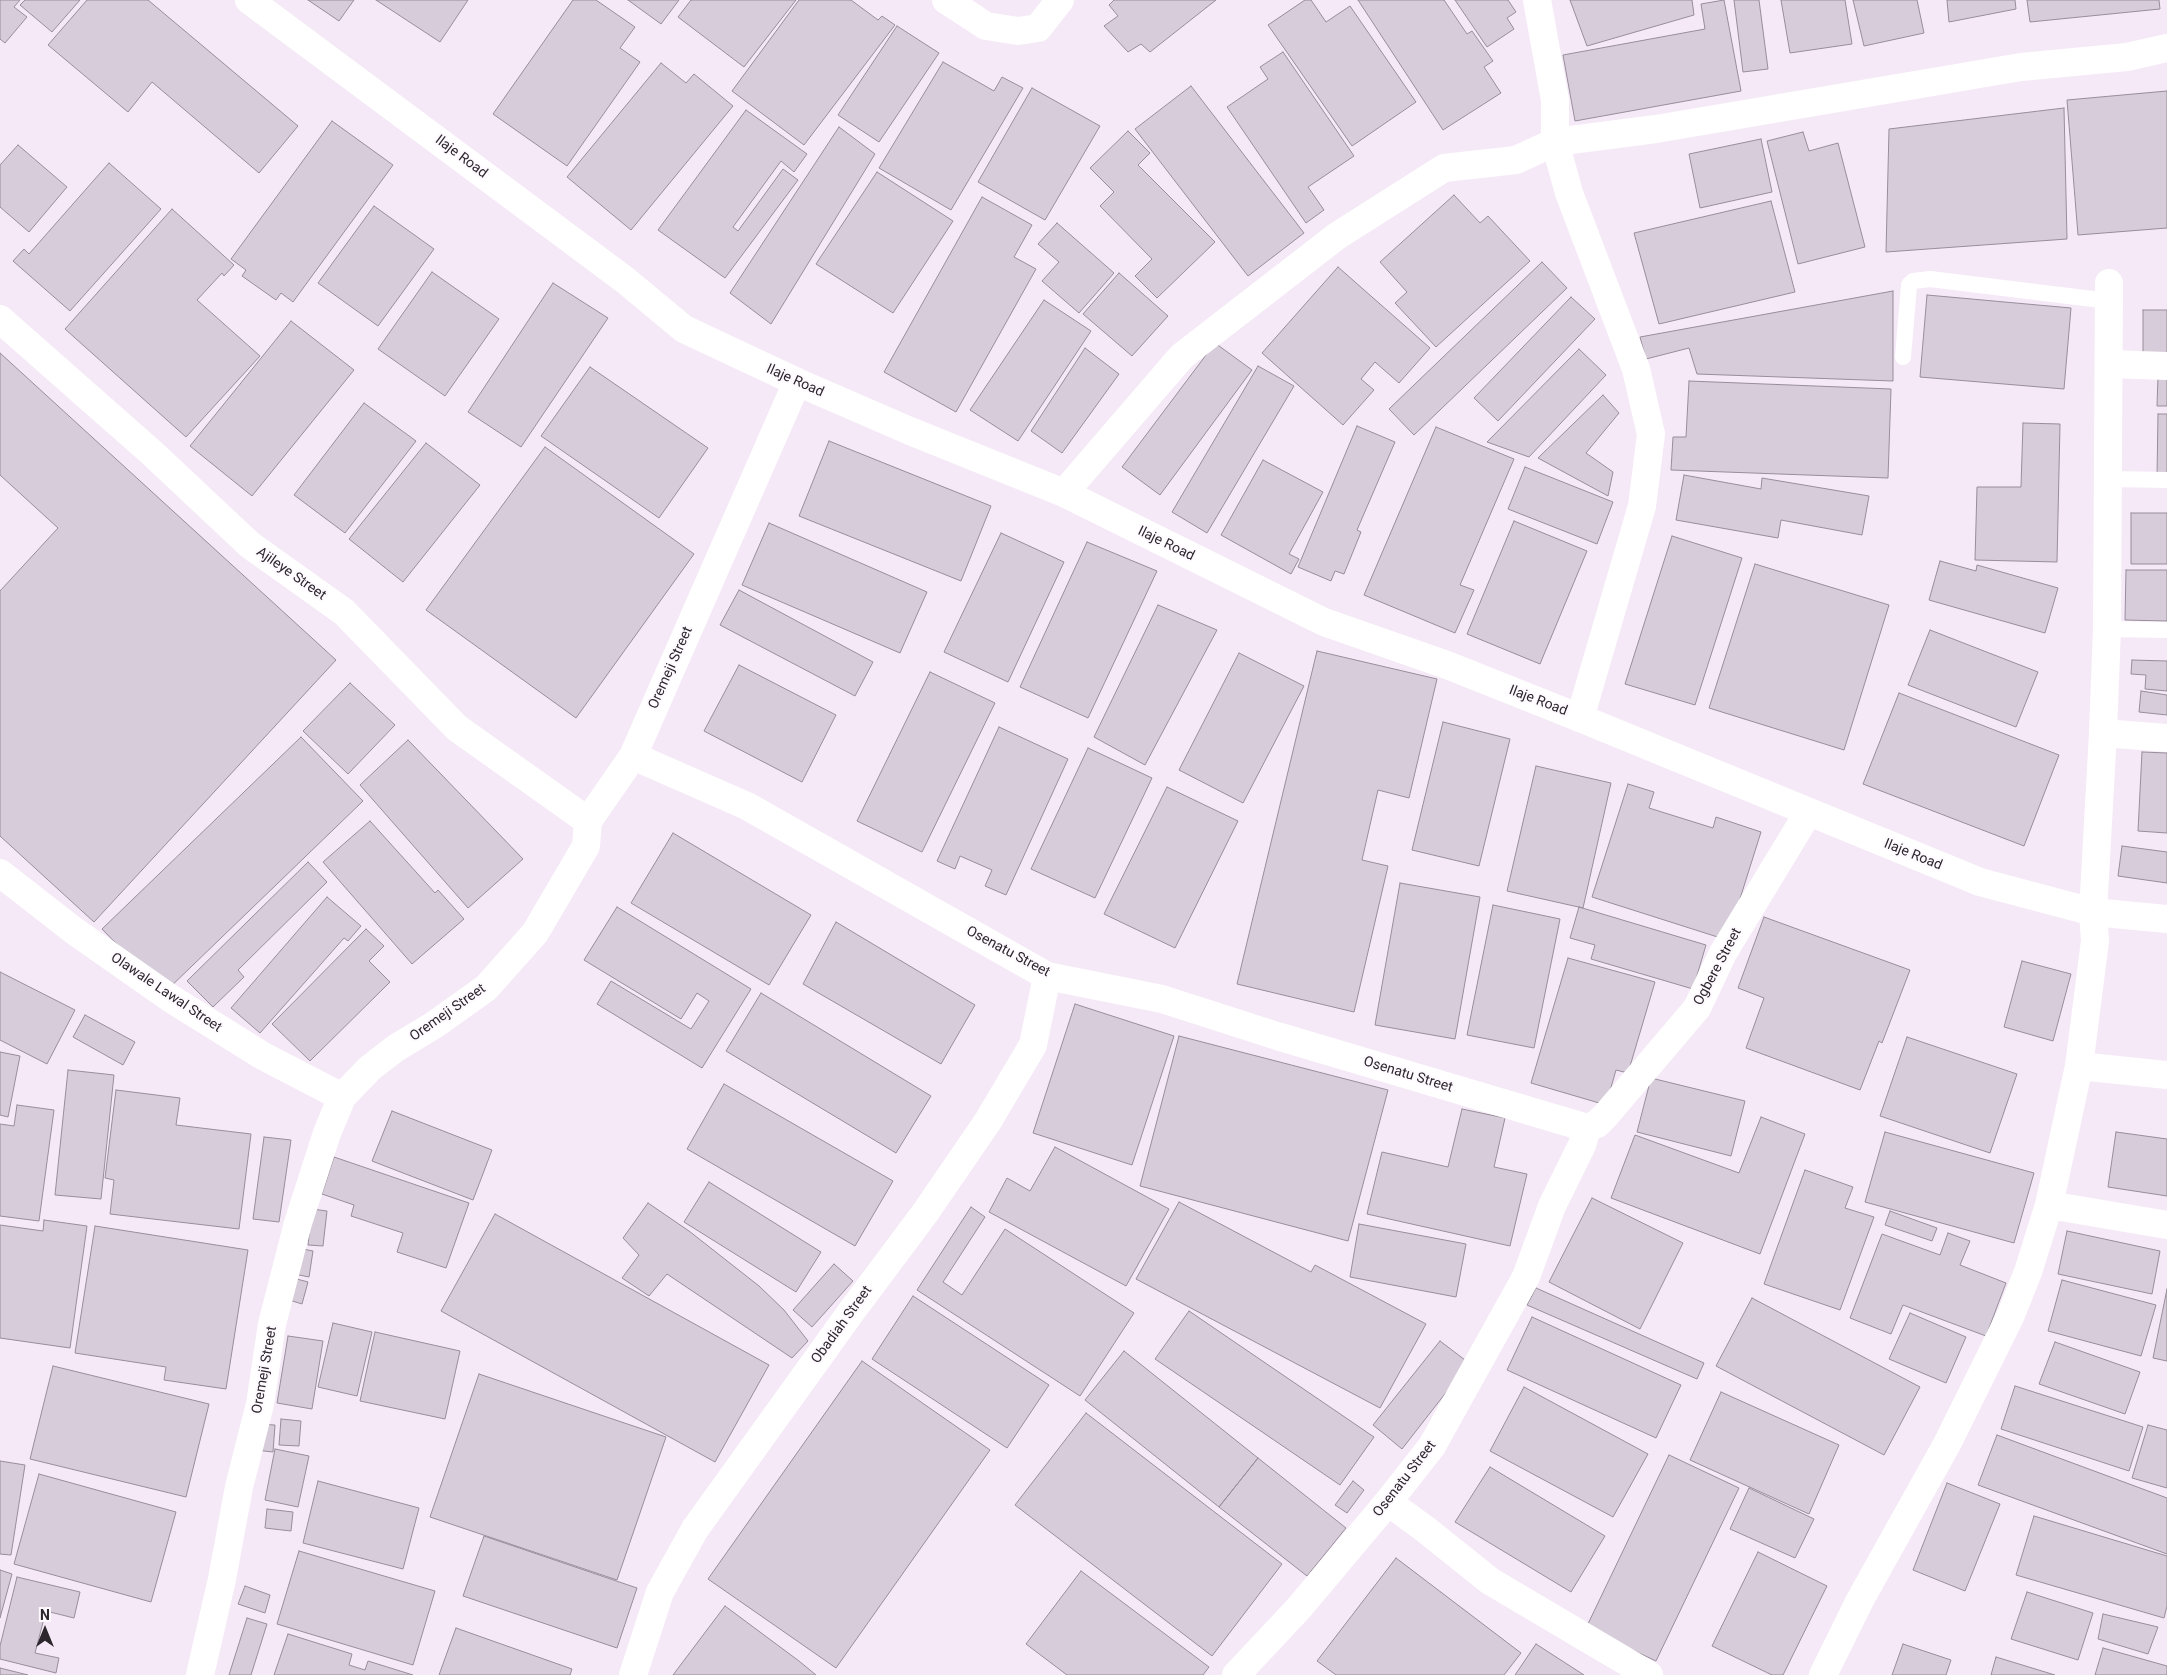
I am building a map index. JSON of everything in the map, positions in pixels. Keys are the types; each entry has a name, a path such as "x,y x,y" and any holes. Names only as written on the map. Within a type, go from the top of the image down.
{"street":[{"name":"Ilaje Road","path":"249,0 625,280 684,330 910,431 1064,493 1324,622 1447,665 1980,882 2093,912 2167,919"},
{"path":"946,0 986,26 1018,31 1038,28 1060,0"},
{"path":"1537,0 1555,100 1555,142 1569,193 1636,369 1651,434 1642,506 1580,718"},
{"path":"1064,493 1182,356 1337,236 1444,168 1516,160 1555,142 1656,129 2021,67 2127,57 2167,48"},
{"path":"1823,1675 1860,1600 1948,1444 1982,1377 2028,1272 2048,1205 2080,1066 2095,941 2093,912 2104,733 2109,479 2109,292"},
{"name":"Ajileye Street","path":"0,319 179,477 250,545 344,612 457,728 588,821"},
{"path":"2108,364 2167,366"},
{"name":"Oremeji Street","path":"200,1675 222,1579 239,1487 260,1404 272,1324 298,1223 327,1133 342,1097 370,1068 396,1048 434,1025 486,988 535,933 586,846 588,821 633,756 797,382"},
{"path":"2104,733 2167,738"},
{"name":"Osenatu Street","path":"633,756 747,806 1047,976 1162,999 1277,1036 1588,1128 1582,1145 1552,1206 1526,1277 1432,1446 1388,1502 1298,1609 1236,1675"},
{"name":"Ogbere Street","path":"1588,1128 1597,1124 1606,1115 1697,1008 1723,953 1808,813"},
{"name":"Olawale Lawal Street","path":"0,873 73,930 170,998 263,1056 342,1097"},
{"name":"Obadiah Street","path":"633,1675 660,1592 695,1529 851,1312 926,1213 998,1104 1033,1045 1047,976"},
{"path":"2080,1066 2167,1075"},
{"path":"2048,1205 2167,1225"},
{"path":"1388,1502 1490,1581 1649,1675"}],"lane":[{"path":"1903,357 1909,285 1913,281 1930,279 2109,292"},
{"path":"2109,479 2167,480"},
{"path":"2107,629 2167,630"}],"building":[{"path":"0,0 20,0 14,7 27,17 5,43 0,39"},
{"path":"25,0 80,0 52,32 20,5"},
{"path":"87,0 148,0 298,126 259,173 152,82 128,112 48,45"},
{"path":"308,0 354,0 339,21"},
{"path":"376,0 468,0 440,42"},
{"path":"573,0 596,0 635,27 620,48 640,62 567,166 493,114"},
{"path":"628,0 679,0 661,24"},
{"path":"691,0 796,0 744,67 678,17"},
{"path":"799,0 851,0 878,20 882,16 895,25 804,145 732,91"},
{"path":"1114,0 1216,0 1150,52 1141,44 1128,52 1104,26 1118,16 1109,5"},
{"path":"1305,0 1311,0 1326,22 1350,6 1416,102 1352,146 1268,25"},
{"path":"1358,0 1444,0 1467,34 1472,31 1493,61 1484,67 1501,93 1443,130"},
{"path":"1455,0 1508,0 1516,12 1507,18 1514,29 1487,47"},
{"path":"1570,0 1692,0 1694,15 1587,46"},
{"path":"1724,0 1741,91 1575,121 1563,55 1705,29 1701,4"},
{"path":"1734,0 1759,0 1768,69 1743,72"},
{"path":"1781,0 1845,0 1852,44 1790,53"},
{"path":"1853,0 1917,0 1924,33 1864,46"},
{"path":"1947,0 2015,0 2016,9 1949,22"},
{"path":"2027,0 2159,0 2160,9 2030,22"},
{"path":"897,26 939,53 879,142 838,115"},
{"path":"1283,52 1354,156 1308,187 1324,210 1306,223 1227,107 1268,79 1260,67"},
{"path":"943,62 994,91 1002,77 1023,88 951,210 879,168"},
{"path":"661,63 686,83 694,74 733,106 631,230 567,177"},
{"path":"1191,86 1304,233 1248,276 1135,129"},
{"path":"1032,88 1100,126 1045,220 978,182"},
{"path":"2167,91 2167,228 2078,235 2067,100"},
{"path":"2064,108 2067,239 1886,252 1889,129"},
{"path":"746,110 807,154 794,172 781,161 733,227 738,231 783,169 798,180 725,278 658,230"},
{"path":"332,121 393,165 293,302 281,293 276,300 242,276 246,270 231,259"},
{"path":"839,127 875,154 771,324 730,293"},
{"path":"1128,131 1150,153 1138,165 1215,242 1157,298 1135,276 1152,259 1100,206 1114,192 1090,168"},
{"path":"1803,132 1809,151 1838,143 1865,247 1798,264 1767,141"},
{"path":"1761,139 1772,192 1700,208 1689,154"},
{"path":"18,145 67,187 29,232 0,207 0,165"},
{"path":"109,163 161,209 70,311 13,261 24,249 29,254"},
{"path":"877,172 953,221 893,313 816,264"},
{"path":"1454,195 1480,223 1488,216 1530,261 1436,347 1395,303 1407,292 1380,262"},
{"path":"982,197 1032,225 1014,257 1036,269 956,412 884,372"},
{"path":"1771,201 1795,292 1659,324 1634,233"},
{"path":"374,206 434,249 378,326 318,283"},
{"path":"172,209 234,265 224,276 222,273 197,300 260,356 186,437 65,329"},
{"path":"1057,223 1114,273 1079,313 1042,281 1059,262 1038,244"},
{"path":"1542,262 1567,288 1414,435 1389,409"},
{"path":"1338,267 1430,348 1399,383 1375,362 1361,379 1374,390 1343,425 1262,353"},
{"path":"432,272 499,319 445,396 378,349"},
{"path":"1119,273 1168,316 1132,356 1083,314"},
{"path":"553,283 608,318 521,447 468,412"},
{"path":"1893,291 1893,381 1697,374 1689,348 1646,359 1640,337"},
{"path":"1927,295 2071,308 2064,389 1920,377"},
{"path":"1571,297 1595,319 1498,421 1474,398"},
{"path":"1044,300 1091,331 1018,441 970,410"},
{"path":"2143,310 2167,310 2167,363 2143,363"},
{"path":"291,321 354,370 252,496 190,446"},
{"path":"1215,343 1252,370 1160,495 1122,467"},
{"path":"1085,348 1119,374 1062,453 1031,431"},
{"path":"1579,349 1606,375 1529,457 1487,442"},
{"path":"0,353 336,660 94,922 0,836 0,591 58,528 0,475"},
{"path":"1258,366 1294,386 1207,533 1172,512"},
{"path":"590,367 708,448 659,518 541,436"},
{"path":"2158,377 2167,378 2167,406 2157,406"},
{"path":"1689,381 1891,389 1888,478 1671,470 1673,437 1686,437"},
{"path":"1603,395 1619,413 1586,453 1613,472 1608,496 1538,458"},
{"path":"364,403 416,441 345,533 294,495"},
{"path":"2158,414 2167,414 2167,478 2157,477"},
{"path":"2023,423 2060,424 2057,562 1975,560 1977,487 2021,487"},
{"path":"1357,426 1395,442 1357,530 1361,532 1344,574 1335,571 1331,581 1298,567"},
{"path":"1436,427 1514,459 1460,585 1474,590 1455,633 1364,595"},
{"path":"829,441 991,506 961,581 799,516"},
{"path":"426,443 480,485 403,582 349,539"},
{"path":"545,447 694,554 576,718 426,610"},
{"path":"1263,460 1323,492 1289,554 1299,559 1291,574 1221,535"},
{"path":"1525,467 1613,502 1597,544 1508,509"},
{"path":"1684,475 1761,489 1762,478 1869,496 1862,535 1781,520 1778,538 1676,520"},
{"path":"2131,513 2167,513 2167,564 2131,564"},
{"path":"1514,521 1587,551 1540,664 1467,634"},
{"path":"769,523 927,592 900,653 742,585"},
{"path":"1001,533 1064,562 1008,682 944,652"},
{"path":"1672,536 1742,558 1695,705 1625,684"},
{"path":"1087,542 1157,571 1088,718 1020,687"},
{"path":"1940,561 1976,571 1977,565 2058,588 2045,633 1929,600"},
{"path":"1755,564 1889,605 1844,750 1709,708"},
{"path":"2126,570 2167,570 2167,621 2125,620"},
{"path":"739,590 873,662 855,696 720,625"},
{"path":"1158,605 1217,630 1145,765 1094,737"},
{"path":"1930,630 2038,672 2016,727 1908,685"},
{"path":"1317,651 1437,679 1409,798 1378,790 1362,860 1388,866 1354,1012 1237,984"},
{"path":"1239,653 1304,686 1243,803 1179,770"},
{"path":"2132,660 2167,661 2167,691 2145,689 2146,675 2131,674"},
{"path":"739,665 836,715 802,782 704,731"},
{"path":"930,672 995,703 922,852 857,821"},
{"path":"350,683 395,725 348,774 303,731"},
{"path":"2141,691 2167,695 2167,715 2139,712"},
{"path":"1899,693 2059,755 2024,846 1863,784"},
{"path":"1443,722 1510,739 1479,866 1412,850"},
{"path":"999,727 1068,759 1006,895 985,886 992,870 960,856 955,869 937,861"},
{"path":"301,737 363,801 164,993 102,929"},
{"path":"408,740 523,859 468,908 360,785"},
{"path":"1088,748 1152,778 1095,898 1031,869"},
{"path":"2142,752 2167,753 2167,833 2138,831"},
{"path":"1536,766 1611,783 1583,908 1507,891"},
{"path":"1628,784 1654,792 1649,808 1713,828 1716,817 1761,832 1727,940 1592,897"},
{"path":"1167,787 1238,821 1175,948 1104,914"},
{"path":"370,821 435,893 438,890 464,919 412,964 323,862"},
{"path":"673,833 811,915 769,985 631,903"},
{"path":"2122,846 2167,852 2167,883 2118,876"},
{"path":"308,862 327,882 238,970 244,977 213,1007 187,981"},
{"path":"1400,883 1480,897 1455,1039 1375,1025"},
{"path":"327,897 361,926 348,941 344,938 260,1033 231,1008"},
{"path":"1493,905 1560,919 1534,1048 1467,1035"},
{"path":"617,907 751,989 702,1068 597,1004 611,981 691,1029 709,1001 697,993 681,1019 584,960"},
{"path":"1579,907 1706,945 1693,989 1591,959 1595,945 1570,938"},
{"path":"1764,917 1910,970 1882,1043 1879,1041 1860,1090 1746,1048 1764,998 1738,988"},
{"path":"836,922 975,1005 941,1064 803,984"},
{"path":"366,929 384,946 369,961 390,982 310,1061 272,1024"},
{"path":"1568,958 1655,982 1628,1073 1616,1070 1606,1105 1531,1083"},
{"path":"2022,961 2071,974 2053,1041 2004,1027"},
{"path":"0,972 75,1010 47,1064 0,1040"},
{"path":"761,993 931,1096 896,1153 726,1051"},
{"path":"1075,1004 1174,1036 1132,1165 1033,1133"},
{"path":"85,1015 135,1042 123,1065 73,1037"},
{"path":"1179,1036 1388,1090 1348,1241 1140,1186"},
{"path":"1907,1037 2017,1074 1990,1153 1880,1116"},
{"path":"0,1052 20,1056 8,1117 0,1115"},
{"path":"68,1070 114,1075 101,1199 55,1195"},
{"path":"1651,1078 1745,1101 1731,1156 1637,1132"},
{"path":"724,1084 893,1181 855,1246 687,1149"},
{"path":"116,1090 180,1098 176,1125 251,1134 239,1229 110,1214 114,1180 105,1178"},
{"path":"17,1105 54,1110 39,1221 0,1216 0,1124 14,1126"},
{"path":"1462,1109 1505,1118 1494,1167 1527,1174 1510,1246 1367,1214 1382,1152 1448,1167"},
{"path":"392,1111 492,1150 473,1200 372,1161"},
{"path":"1761,1117 1805,1134 1760,1254 1611,1198 1635,1135 1739,1173"},
{"path":"1885,1132 2034,1173 2014,1243 1865,1202"},
{"path":"2116,1132 2167,1139 2167,1196 2108,1187"},
{"path":"264,1137 291,1140 279,1222 253,1219"},
{"path":"1055,1147 1169,1209 1126,1286 989,1212 1007,1178 1030,1191"},
{"path":"334,1157 469,1203 446,1268 397,1252 403,1233 351,1216 354,1205 322,1194"},
{"path":"1805,1170 1853,1187 1845,1208 1874,1217 1840,1310 1764,1284"},
{"path":"709,1182 821,1252 796,1292 684,1222"},
{"path":"1592,1198 1683,1243 1640,1329 1549,1282"},
{"path":"1179,1202 1311,1272 1315,1265 1426,1324 1380,1408 1136,1279"},
{"path":"648,1203 689,1231 759,1286 784,1310 808,1341 792,1358 667,1274 649,1296 622,1278 639,1255 623,1238"},
{"path":"971,1207 985,1217 943,1282 962,1295 1005,1229 1134,1313 1080,1396 917,1290"},
{"path":"312,1209 327,1211 323,1246 308,1245"},
{"path":"1890,1211 1937,1228 1932,1241 1885,1225"},
{"path":"495,1214 769,1365 715,1462 441,1311"},
{"path":"44,1220 87,1226 70,1348 0,1338 0,1225 43,1231"},
{"path":"1359,1224 1466,1244 1456,1297 1350,1277"},
{"path":"95,1226 248,1250 226,1389 164,1380 166,1367 75,1353"},
{"path":"2067,1231 2160,1251 2152,1294 2058,1274"},
{"path":"1948,1233 1970,1241 1960,1265 2006,1283 1986,1336 1903,1305 1891,1334 1850,1318 1882,1234 1940,1255"},
{"path":"298,1248 313,1251 309,1277 294,1274"},
{"path":"834,1264 853,1281 812,1327 793,1310"},
{"path":"293,1278 308,1282 302,1304 286,1299"},
{"path":"2062,1280 2156,1305 2141,1356 2048,1331"},
{"path":"1536,1288 1704,1363 1697,1379 1527,1305"},
{"path":"2167,1289 2167,1361 2153,1358"},
{"path":"913,1296 1049,1385 1007,1448 872,1359"},
{"path":"1752,1298 1920,1387 1884,1455 1716,1366"},
{"path":"1189,1311 1374,1437 1340,1485 1155,1359"},
{"path":"1910,1313 1966,1337 1946,1383 1889,1359"},
{"path":"1532,1317 1681,1385 1656,1438 1507,1370"},
{"path":"333,1323 372,1332 357,1396 318,1387"},
{"path":"375,1332 460,1351 445,1419 360,1401"},
{"path":"288,1336 323,1341 312,1409 277,1403"},
{"path":"1440,1341 1469,1363 1402,1449 1373,1425"},
{"path":"2055,1342 2140,1372 2125,1414 2039,1384"},
{"path":"1124,1351 1258,1458 1219,1507 1085,1400"},
{"path":"862,1361 990,1450 836,1668 708,1579"},
{"path":"53,1366 209,1404 186,1497 30,1459"},
{"path":"479,1374 666,1437 617,1580 430,1517"},
{"path":"2015,1386 2143,1427 2129,1471 2001,1429"},
{"path":"1524,1387 1648,1454 1613,1517 1490,1451"},
{"path":"1721,1392 1839,1445 1809,1514 1690,1460"},
{"path":"1086,1413 1282,1564 1212,1656 1015,1505"},
{"path":"281,1419 301,1421 299,1446 279,1445"},
{"path":"257,1424 275,1425 273,1452 255,1450"},
{"path":"2148,1425 2167,1430 2167,1488 2132,1478"},
{"path":"1997,1435 2167,1498 2167,1554 1978,1485"},
{"path":"275,1449 309,1456 298,1507 265,1500"},
{"path":"1669,1455 1739,1488 1656,1661 1586,1628"},
{"path":"1258,1458 1346,1528 1307,1576 1219,1507"},
{"path":"0,1461 25,1465 11,1555 0,1554"},
{"path":"1490,1467 1605,1536 1571,1592 1455,1522"},
{"path":"39,1474 176,1512 151,1602 14,1564"},
{"path":"318,1481 419,1508 403,1569 303,1543"},
{"path":"1353,1481 1364,1490 1347,1513 1335,1505"},
{"path":"1947,1483 2000,1504 1965,1591 1913,1570"},
{"path":"1749,1488 1814,1519 1795,1558 1730,1529"},
{"path":"267,1509 293,1512 291,1531 265,1528"},
{"path":"2034,1516 2167,1556 2167,1606 2164,1618 2016,1575"},
{"path":"484,1536 637,1588 617,1648 463,1596"},
{"path":"299,1551 435,1591 413,1665 277,1624"},
{"path":"1758,1552 1827,1586 1783,1675 1772,1675 1712,1646"},
{"path":"1396,1558 1521,1653 1504,1675 1336,1675 1317,1661"},
{"path":"0,1570 12,1574 0,1618"},
{"path":"1081,1571 1209,1667 1203,1675 1067,1675 1026,1644"},
{"path":"17,1577 80,1592 74,1618 46,1611 35,1653 59,1658 56,1673 0,1659 0,1646"},
{"path":"245,1586 270,1595 265,1613 238,1604"},
{"path":"2027,1592 2093,1613 2078,1660 2011,1639"},
{"path":"725,1606 799,1661 816,1675 673,1675"},
{"path":"2103,1614 2158,1627 2148,1654 2098,1639"},
{"path":"247,1618 267,1624 251,1675 229,1675"},
{"path":"456,1628 572,1669 570,1675 439,1675"},
{"path":"288,1634 352,1654 349,1665 365,1670 368,1661 413,1675 274,1675"},
{"path":"1536,1644 1584,1675 1515,1675"},
{"path":"1903,1644 1951,1660 1946,1675 1892,1675"},
{"path":"2103,1648 2167,1666 2167,1675 2095,1675"},
{"path":"1996,1657 2055,1675 1991,1675"},
{"path":"0,1668 28,1675 0,1675"}]}
